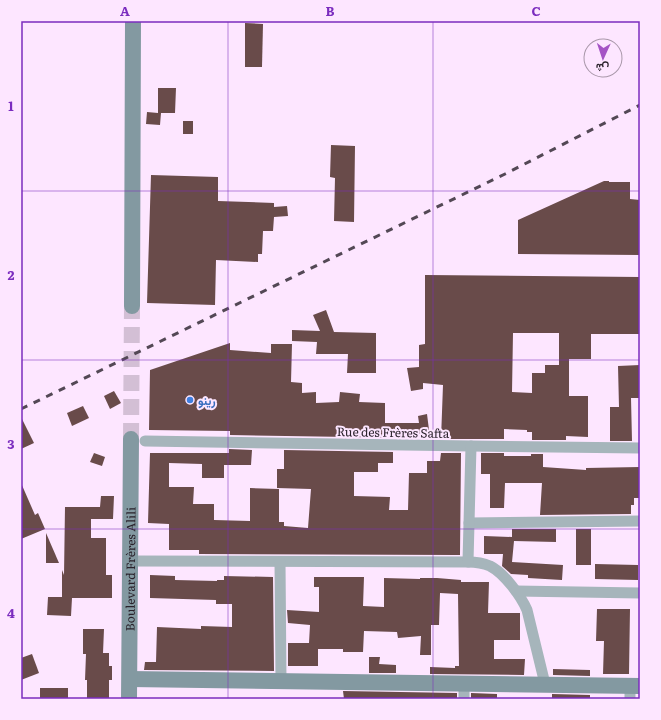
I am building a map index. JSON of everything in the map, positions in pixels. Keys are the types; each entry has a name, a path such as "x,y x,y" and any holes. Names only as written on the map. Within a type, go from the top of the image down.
{"main road":[{"path":"132,306 134,21"},
{"name":"Boulevard Frères Alili","path":"129,699 131,561 138,440"},
{"path":"130,679 281,681 464,691 545,684 634,690"}],"street":[{"name":"Rue des Frères Safta","path":"138,440 640,448"},
{"path":"468,562 471,446"},
{"path":"469,523 640,521"},
{"path":"131,561 468,562 485,564 493,567 523,600 527,610 545,684"},
{"path":"280,562 281,681"},
{"path":"516,591 640,593"}],"building":[{"path":"245,23 263,24 262,67 245,67"},
{"path":"158,88 176,88 175,113 161,113 160,125 146,124 147,112 158,113"},
{"path":"183,121 193,121 193,134 183,134"},
{"path":"331,145 355,146 354,222 334,221 335,178 330,177"},
{"path":"151,175 218,177 218,201 274,203 274,207 287,206 288,216 274,217 273,231 263,231 262,254 258,254 258,262 216,260 215,305 147,303"},
{"path":"604,181 630,182 630,199 640,200 640,255 518,254 518,220"},
{"path":"425,275 640,277 640,334 591,334 591,359 569,359 569,396 588,396 588,437 566,436 566,440 532,440 532,432 527,432 527,430 504,429 504,439 441,439 443,385 423,383 423,389 411,391 407,368 419,367 419,345 425,344","holes":["513,333 559,333 559,365 545,365 545,373 532,373 532,393 512,392"]},
{"path":"326,310 334,332 376,333 376,373 347,373 348,354 316,354 317,342 292,341 292,330 320,331 313,315"},
{"path":"230,343 230,350 271,353 271,344 292,344 291,382 302,383 302,393 316,392 316,403 339,402 340,392 360,394 359,402 385,403 385,423 419,423 418,416 427,414 430,438 422,438 421,434 413,433 413,438 230,435 230,431 149,430 150,370"},
{"path":"640,365 640,398 631,398 632,441 610,441 610,407 619,407 618,366"},
{"path":"114,391 121,403 110,409 104,396"},
{"path":"83,406 89,418 72,426 67,413"},
{"path":"21,417 34,443 21,449"},
{"path":"229,449 252,450 251,465 224,465 224,478 202,478 202,464 169,463 169,487 194,487 193,504 214,504 214,520 250,521 250,488 279,489 279,522 284,522 284,526 308,528 311,489 277,488 277,469 284,469 284,450 393,452 393,463 378,463 378,472 354,472 354,496 390,497 389,510 408,510 409,473 427,473 427,461 440,461 441,453 461,453 460,555 199,554 199,550 169,550 169,524 148,523 150,453 229,453"},
{"path":"94,453 105,457 102,466 90,462"},
{"path":"481,453 504,453 504,456 531,456 531,454 543,454 543,467 586,470 586,468 640,467 640,498 634,498 634,505 631,505 631,514 540,515 542,483 505,483 504,508 490,508 490,474 481,474"},
{"path":"21,483 35,515 38,513 45,529 21,539"},
{"path":"101,496 114,496 113,519 91,519 91,538 106,538 106,575 112,575 112,598 72,598 71,616 47,615 48,597 62,597 62,570 64,575 65,507 100,507"},
{"path":"512,529 556,529 556,542 514,541 512,562 563,565 562,580 528,578 528,575 511,574 502,566 503,554 484,554 484,536 512,537"},
{"path":"576,529 591,529 591,565 576,565"},
{"path":"46,533 59,563 46,563"},
{"path":"595,564 638,565 638,580 595,579"},
{"path":"150,575 175,576 175,580 217,581 224,580 224,576 273,577 274,671 144,670 145,662 156,662 157,627 201,629 201,626 232,627 232,604 216,604 216,600 150,598"},
{"path":"314,577 364,577 363,606 384,607 384,578 437,578 461,580 461,582 489,582 488,613 520,613 520,640 494,640 494,659 525,659 524,675 430,674 430,667 455,668 455,666 459,666 458,594 440,593 439,625 431,625 431,655 420,655 421,636 398,638 397,632 364,631 363,652 343,652 343,649 318,649 318,666 288,666 288,643 309,643 310,625 288,623 287,610 319,612 319,587 314,587"},
{"path":"597,609 630,609 629,674 603,674 604,641 596,641"},
{"path":"83,629 104,629 103,653 109,653 109,666 112,666 112,680 109,680 109,699 87,699 87,680 85,680 86,654 83,654"},
{"path":"32,654 39,673 21,680 21,658"},
{"path":"369,657 380,657 379,664 396,665 396,673 369,673"},
{"path":"553,669 590,670 590,676 553,675"},
{"path":"40,688 68,688 68,699 40,699"},
{"path":"343,691 457,693 457,699 344,699"},
{"path":"471,693 497,694 497,699 471,699"},
{"path":"552,694 590,695 590,699 552,699"}],"tunnel":[{"path":"131,439 132,306"}],"railway":[{"path":"21,409 505,174 640,105"}],"place":[{"name":"رينو","path":"190,400"}]}
